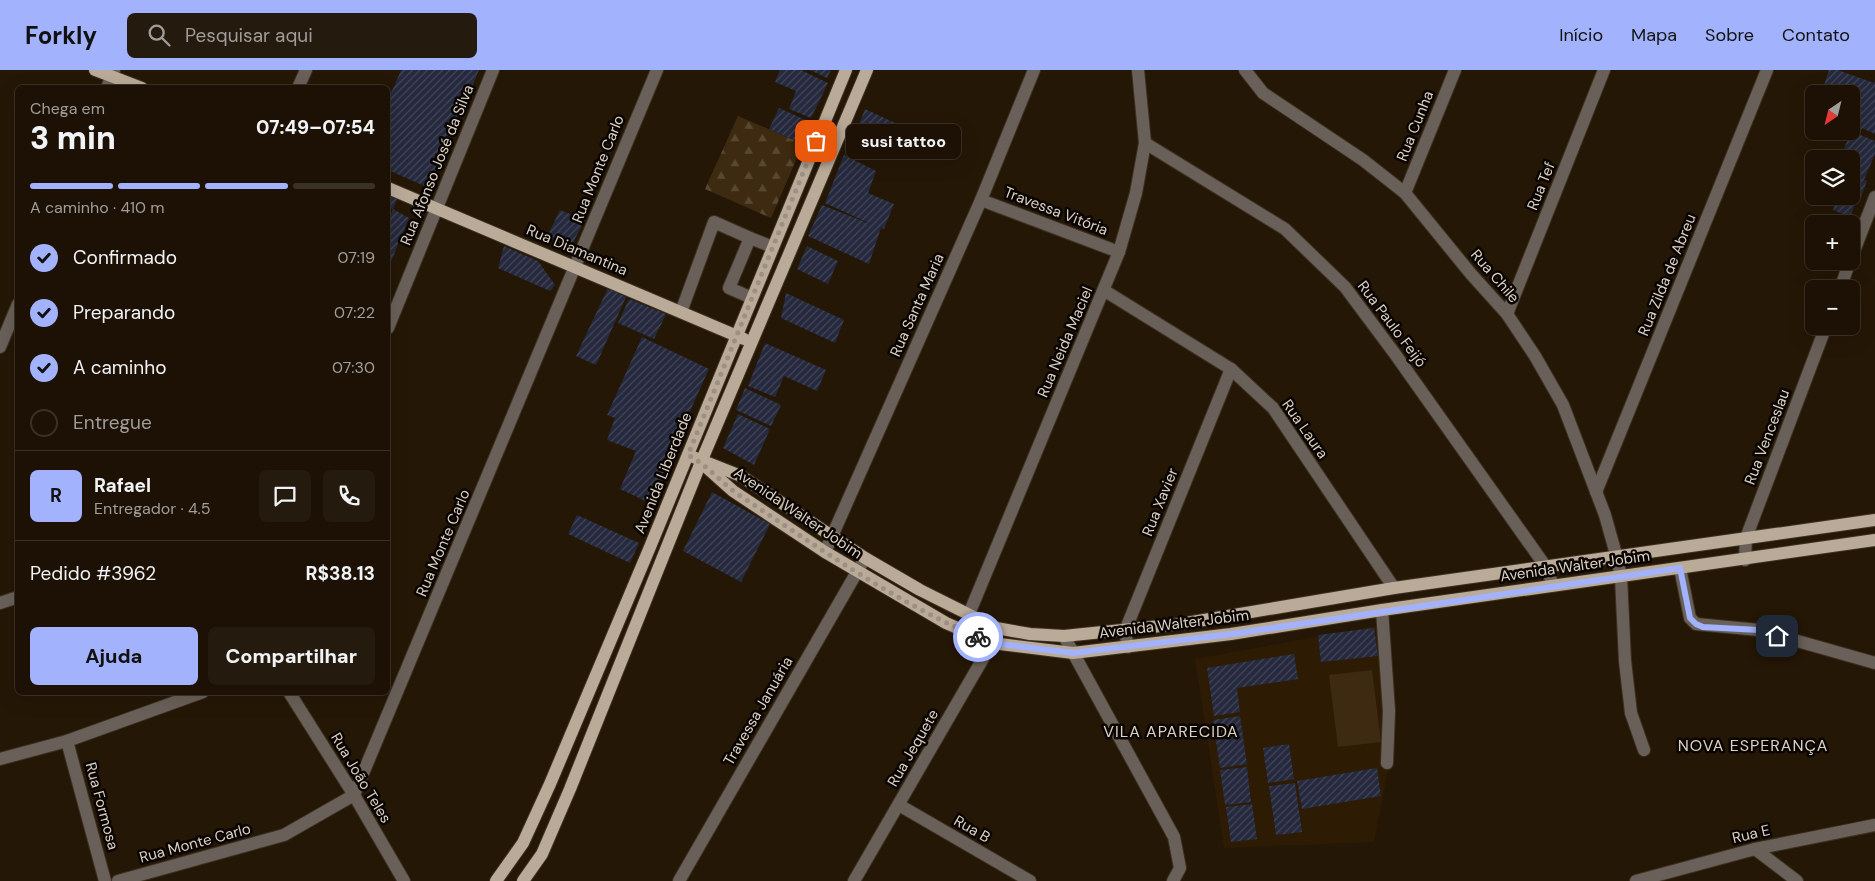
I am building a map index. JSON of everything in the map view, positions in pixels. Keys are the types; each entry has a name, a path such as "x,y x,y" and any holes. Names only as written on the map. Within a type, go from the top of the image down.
{"main road":[{"path":"95,70 111,78 133,85"},
{"name":"Avenida Liberdade","path":"496,881 523,843 550,784 650,547 846,70"},
{"path":"522,881 542,854 702,462 867,70"},
{"name":"Rua Diamantina","path":"390,189 753,343"},
{"path":"688,455 702,462"},
{"name":"Avenida Walter Jobim","path":"702,462 741,476 865,558 996,628 1064,636 1180,624 1394,588 1617,558 1875,520"},
{"name":"Avenida Walter Jobim","path":"702,462 733,491 825,552 857,573 946,623 992,643 1073,653 1232,634 1553,585 1745,560 1875,540"},
{"path":"650,547 666,554"}],"street":[{"path":"299,85 306,70"},
{"name":"Rua Afonso José da Silva","path":"390,323 494,70"},
{"name":"Rua Monte Carlo","path":"118,881 284,835 354,795 657,70"},
{"name":"Rua Santa Maria","path":"825,552 981,200 1034,70"},
{"name":"Rua Neida Maciel","path":"969,614 1105,290 1119,252 1136,193 1145,143 1138,70"},
{"name":"Rua Chile","path":"1245,70 1264,93 1363,160 1405,194 1471,274 1507,314 1535,356 1563,405 1596,492 1617,558 1621,577 1625,661 1631,713 1644,750"},
{"name":"Rua Cunha","path":"1405,194 1455,70"},
{"name":"Rua Tef","path":"1507,314 1604,70"},
{"name":"Rua Zilda de Abreu","path":"1596,492 1767,70"},
{"name":"Rua Paulo Feijó","path":"1145,143 1285,229 1345,288 1395,354 1546,567 1553,585"},
{"path":"1860,236 1875,197"},
{"name":"Travessa Vitória","path":"981,200 1119,252"},
{"path":"682,312 714,222 773,247"},
{"path":"750,238 729,288 752,298"},
{"name":"Rua Laura","path":"1105,290 1231,369 1273,408 1394,588"},
{"path":"0,347 15,311"},
{"name":"Rua Venceslau","path":"1745,560 1746,538 1823,335"},
{"name":"Rua Xavier","path":"1125,631 1231,369"},
{"name":"Travessa Januária","path":"679,881 865,558"},
{"path":"1680,568 1690,618 1696,624 1703,627 1759,630 1875,663"},
{"path":"0,603 15,598"},
{"path":"1382,610 1389,711 1387,764"},
{"name":"Rua Jequete","path":"854,881 992,643 996,628"},
{"path":"1125,631 1128,647"},
{"path":"1064,636 1174,837 1180,868 1174,881"},
{"path":"0,759 67,740 194,695"},
{"name":"Rua João Teles","path":"291,695 354,795 404,881"},
{"name":"Rua Formosa","path":"67,740 106,881"},
{"name":"Rua B","path":"899,805 1030,881"},
{"name":"Rua E","path":"1636,881 1755,849 1875,825"},
{"path":"1755,849 1797,881"}],"shaded area":[{"path":"1386,624 1394,739 1374,842 1224,848 1195,659"}],"green space":[{"path":"738,116 803,144 771,218 705,189"},
{"path":"1372,670 1381,742 1338,747 1329,675"}],"building":[{"path":"401,70 479,70 429,188 390,171 390,95"},
{"path":"780,70 801,70 828,83 811,118 789,109 796,91 775,82"},
{"path":"810,70 831,70 827,78"},
{"path":"1829,70 1838,70 1874,83 1875,80 1875,134 1862,128 1860,133 1860,85 1824,85"},
{"path":"779,108 810,122 803,144 769,129"},
{"path":"865,109 906,128 894,152 856,132"},
{"path":"1860,135 1875,141 1875,154 1864,180 1867,181 1861,197 1860,150 1844,150 1847,140 1860,140"},
{"path":"844,155 876,171 868,193 894,204 884,229 881,228 869,264 808,236 822,205 873,225 825,203"},
{"path":"390,193 398,197 393,209 390,208"},
{"path":"1835,205 1855,205 1851,215 1845,215 1833,210"},
{"path":"393,209 409,218 390,264 390,217"},
{"path":"560,210 585,220 570,248 547,237"},
{"path":"504,246 538,261 555,285 550,291 498,268"},
{"path":"807,246 838,261 828,284 797,269"},
{"path":"608,288 626,297 596,365 576,356"},
{"path":"786,293 844,320 835,343 781,318"},
{"path":"629,299 666,314 654,339 618,323"},
{"path":"642,337 709,369 666,464 654,505 620,489 636,451 607,440 615,418 607,415"},
{"path":"765,343 826,370 817,391 784,376 775,397 748,386"},
{"path":"745,388 781,405 771,426 736,410"},
{"path":"738,414 770,429 754,465 723,448"},
{"path":"712,492 770,524 741,582 683,551"},
{"path":"577,515 639,543 630,563 568,534"},
{"path":"1374,628 1378,656 1321,662 1318,635"},
{"path":"1294,654 1298,679 1237,688 1240,712 1214,716 1207,668"},
{"path":"1240,716 1247,764 1220,768 1213,720"},
{"path":"1289,744 1294,779 1268,783 1263,748"},
{"path":"1247,767 1251,802 1225,805 1220,770"},
{"path":"1377,768 1381,796 1302,809 1297,781"},
{"path":"1295,783 1302,832 1276,835 1269,786"},
{"path":"1252,804 1257,839 1231,842 1226,807"}],"way so far":[{"path":"816,141 688,455 702,462 733,491 857,573 946,623 978,637"}],"place":[{"name":"susi tattoo","path":"816,141"}],"district":[{"name":"VILA APARECIDA","path":"1171,731"},
{"name":"NOVA ESPERANÇA","path":"1753,745"}],"route":[{"path":"978,637 992,643 1073,653 1232,634 1382,610 1680,568 1690,618 1696,624 1703,627 1759,630 1777,636"}]}
